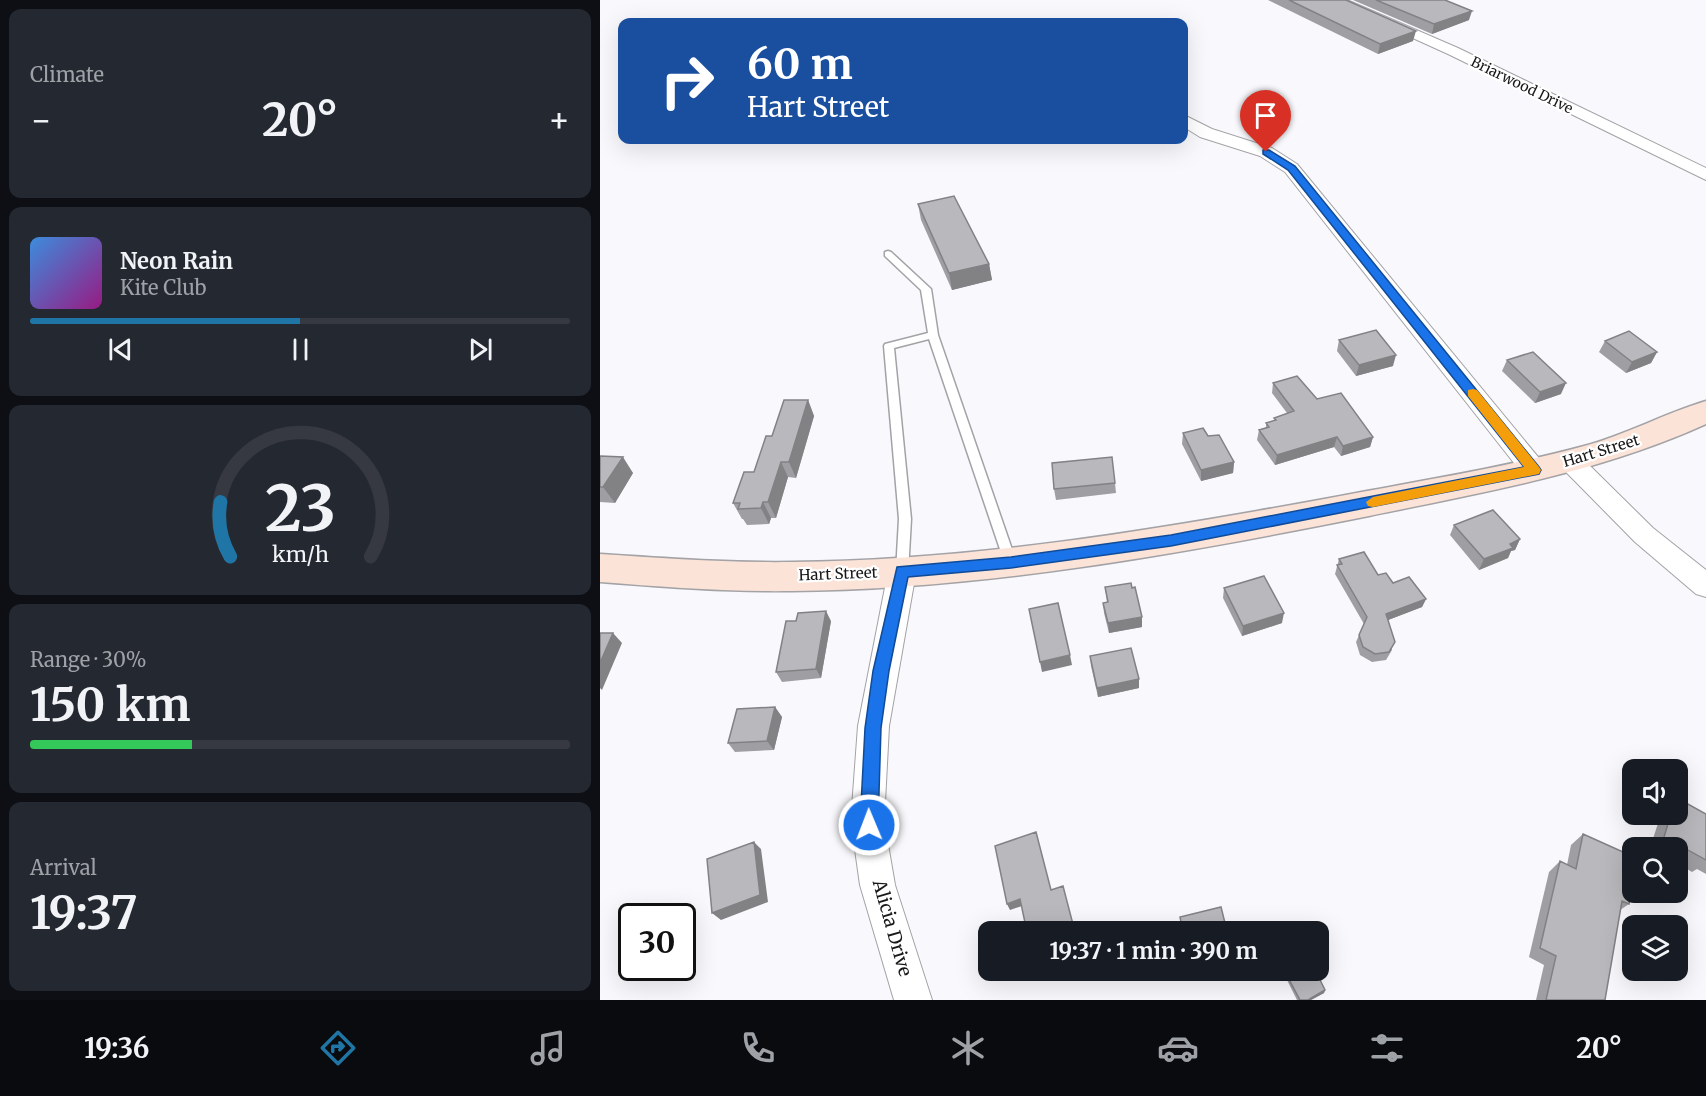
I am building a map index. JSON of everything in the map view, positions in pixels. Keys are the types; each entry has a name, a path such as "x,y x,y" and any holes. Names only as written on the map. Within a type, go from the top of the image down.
{"street":[{"name":"Briarwood Drive","path":"1336,0 1453,51 1706,175"},
{"path":"1188,122 1206,133 1266,152 1292,168 1534,470"},
{"name":"Hart Street","path":"600,568 739,575 902,572 1011,562 1171,541 1571,462 1623,446 1706,412"},
{"path":"1571,462 1644,535 1706,586"},
{"name":"Alicia Drive","path":"902,572 881,671 873,728 868,804 870,845 878,887 913,1000"}],"lane":[{"path":"888,254 926,289 933,336 1011,562"},
{"path":"902,572 905,519 889,346 933,336"}],"building":[{"path":"1289,0 1346,0 1416,31 1380,44"},
{"path":"1376,0 1445,0 1472,11 1434,24"},
{"path":"954,196 989,264 949,273 918,204"},
{"path":"1376,330 1396,355 1359,365 1339,340"},
{"path":"1629,331 1657,352 1632,362 1605,341"},
{"path":"1533,352 1566,383 1540,392 1507,360"},
{"path":"1297,376 1317,399 1341,393 1373,437 1343,446 1337,437 1277,455 1259,430 1269,427 1266,423 1276,420 1274,418 1294,411 1273,383"},
{"path":"784,400 808,400 789,462 781,462 768,502 763,502 761,508 738,509 740,503 733,503 744,472 754,472 766,436 772,436"},
{"path":"1203,428 1208,436 1219,435 1234,462 1201,470 1183,433"},
{"path":"600,456 623,457 603,487 600,487"},
{"path":"1112,457 1115,483 1054,489 1052,463"},
{"path":"1493,510 1520,539 1510,544 1513,548 1484,559 1454,525"},
{"path":"1364,552 1378,575 1386,573 1393,583 1409,577 1426,599 1386,614 1395,642 1389,652 1375,654 1363,647 1359,635 1367,617 1337,565 1342,564 1339,559"},
{"path":"1264,576 1284,613 1243,626 1224,588"},
{"path":"1131,583 1132,588 1135,587 1142,617 1108,623 1103,603 1108,602 1105,587"},
{"path":"1058,603 1070,655 1040,662 1029,609"},
{"path":"826,611 816,669 776,672 786,621 796,621 798,613"},
{"path":"600,633 613,633 600,663"},
{"path":"1131,648 1139,679 1097,688 1090,656"},
{"path":"775,707 767,741 728,743 737,709"},
{"path":"1688,804 1706,814 1706,860 1688,850 1688,837 1664,837 1668,825 1688,825"},
{"path":"1036,832 1051,890 1063,886 1072,921 1025,921 1020,899 1007,904 995,846"},
{"path":"1583,834 1622,852 1622,901 1605,1000 1546,1000 1556,956 1540,948 1560,861 1576,869"},
{"path":"754,842 760,895 712,913 707,859"},
{"path":"1221,907 1224,921 1181,921 1180,917"},
{"path":"1290,981 1320,981 1325,990 1308,1000 1300,1000"}],"slow traffic":[{"path":"1373,502 1534,470 1473,393"}],"route":[{"path":"869,825 868,804 873,728 881,671 902,572 970,567 1171,541 1534,470 1292,168 1266,152"}]}
